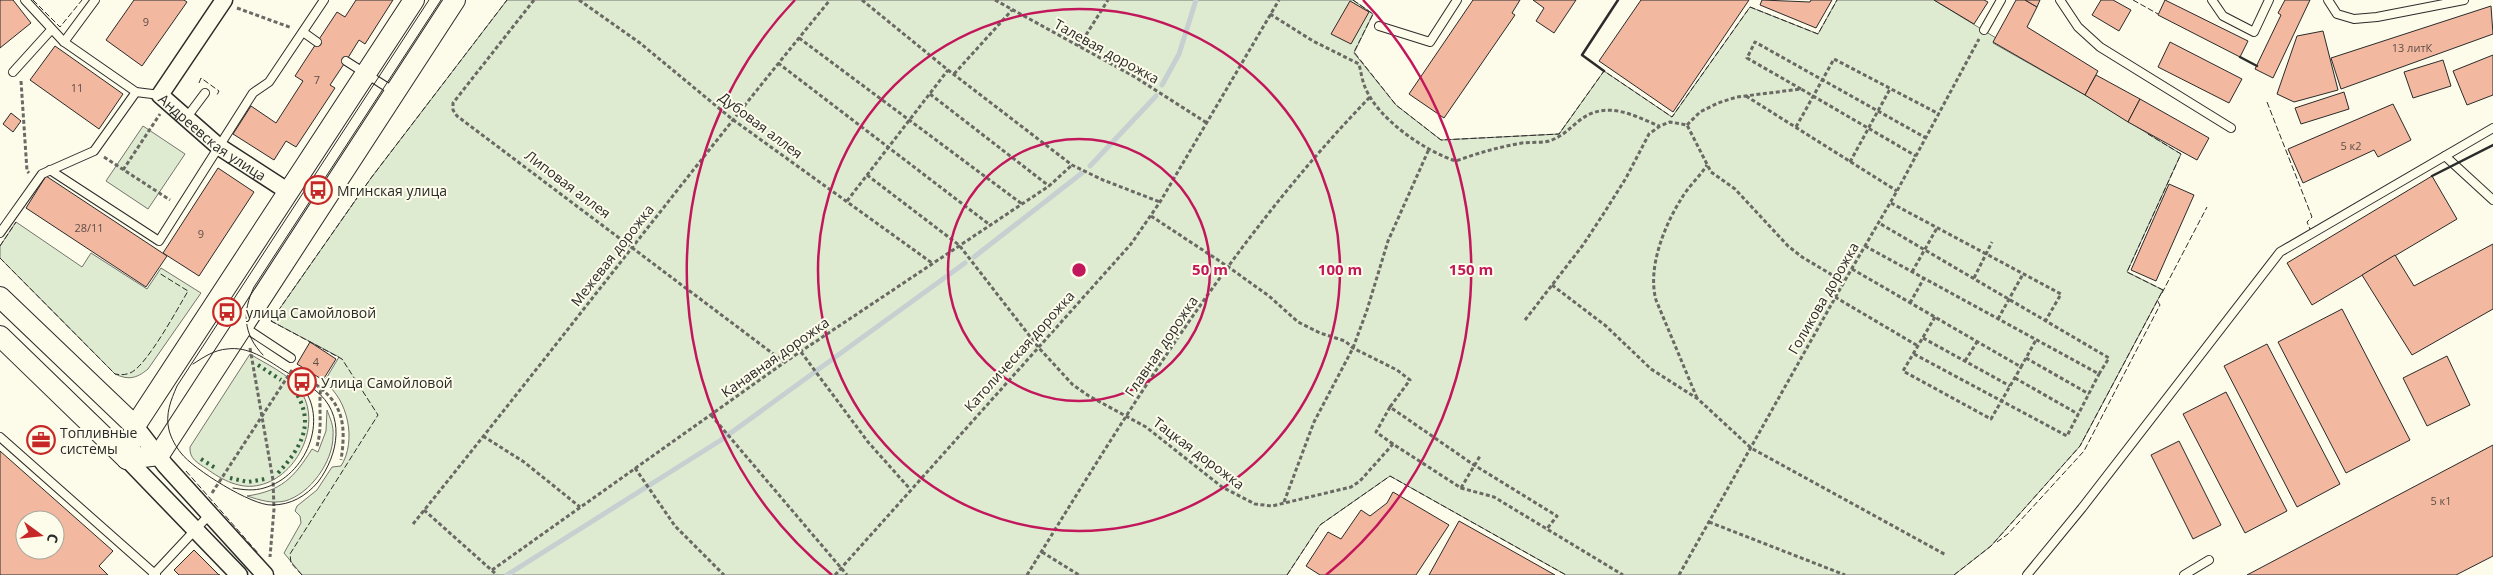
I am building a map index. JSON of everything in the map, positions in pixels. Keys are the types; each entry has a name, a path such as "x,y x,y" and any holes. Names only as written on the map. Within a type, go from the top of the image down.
{"street":[{"path":"127,459 135,426 414,0"},
{"path":"127,459 159,455 455,0"},
{"name":"Андреевская улица","path":"223,2 164,98 218,146 289,192"},
{"path":"0,297 135,426 265,575"},
{"path":"0,336 127,459 240,575"}],"lane":[{"path":"25,0 64,42 136,92 164,98"},
{"path":"64,42 95,0"},
{"path":"50,170 159,242 211,162 218,146 252,93 269,82 324,0"},
{"path":"1380,26 1430,42 1457,0"},
{"path":"1984,30 2001,0"},
{"path":"2060,0 2078,27 2100,48 2231,128"},
{"path":"2212,0 2223,16 2254,32 2269,0"},
{"path":"2328,0 2338,14 2354,19 2377,17 2464,0"},
{"path":"14,72 51,30"},
{"path":"303,32 318,42"},
{"path":"346,60 395,92"},
{"path":"0,233 38,179 50,170 94,150 136,92"},
{"path":"187,117 205,94"},
{"path":"2027,575 2082,508 2280,252 2493,128"},
{"path":"2445,156 2493,200"},
{"path":"243,326 291,358"},
{"path":"0,437 154,574 210,514"},
{"path":"2184,575 2209,560"}],"path":[{"name":"Липовая аллея","path":"534,0 453,103 453,110 457,116 785,362"},
{"name":"Дубовая аллея","path":"580,0 640,43 732,119 932,263"},
{"name":"Межевая дорожка","path":"412,524 634,247 732,119 830,0"},
{"path":"862,0 948,70 1072,165 1103,180 1160,202"},
{"name":"Талевая дорожка","path":"995,0 1135,76 1207,123"},
{"path":"1079,46 1108,0"},
{"name":"Католическая дорожка","path":"835,575 1131,244 1160,202 1279,0"},
{"path":"223,2 303,32"},
{"path":"954,74 1012,10"},
{"path":"1270,14 1313,41 1359,64 1365,87 1370,97 1389,121 1429,149 1456,160 1484,151 1548,141 1563,135 1581,119 1597,111 1612,110 1625,112 1660,126"},
{"name":"Голикова дорожка","path":"1679,575 1835,297 1897,191 1984,30"},
{"path":"798,38 1022,204"},
{"path":"1916,156 1747,58 1755,42 1926,138"},
{"path":"1796,127 1834,59 1939,114"},
{"path":"20,64 27,171 38,179"},
{"path":"778,64 990,225"},
{"path":"847,202 948,70"},
{"path":"1687,125 1700,112 1718,103 1746,96 1801,89"},
{"path":"1850,162 1890,89"},
{"path":"930,94 1049,186"},
{"path":"1746,96 1897,191"},
{"name":"Главная дорожка","path":"1028,575 1128,415 1227,266 1340,128 1370,97"},
{"path":"123,170 164,98"},
{"path":"1525,320 1604,213 1626,178 1649,134 1670,122 1687,125"},
{"path":"1687,125 1712,172 1735,190 1788,246 1802,257 1844,282"},
{"path":"1283,503 1314,422 1353,348 1388,241 1429,149"},
{"path":"94,150 181,208"},
{"name":"Канавная дорожка","path":"492,570 785,362 1049,186 1072,165"},
{"path":"1698,399 1656,300 1652,286 1652,273 1655,259 1674,213 1683,196 1707,165"},
{"name":"Тацкая дорожка","path":"867,175 959,245 1039,348 1073,384 1090,396 1128,415 1184,455 1222,487 1241,498 1264,506 1351,487 1360,480 1393,444"},
{"path":"1890,203 2061,294 2046,320"},
{"path":"1151,216 1227,266 1298,322 1320,333 1338,338 1353,348 1397,370 1410,380 1390,407 1376,432 1461,488 1494,497 1546,530 1624,575"},
{"path":"1879,223 2109,358 2067,436 1914,354"},
{"path":"1912,272 1937,228"},
{"path":"1974,278 1992,242"},
{"path":"1865,246 2099,374"},
{"path":"1852,269 2021,368"},
{"path":"1998,319 2023,274"},
{"path":"1910,303 1924,278"},
{"path":"1552,285 1606,326 1651,370 1698,399 1750,448 1946,555"},
{"path":"1835,297 1918,346"},
{"path":"1935,317 1903,371 1991,420 2036,340"},
{"path":"1923,338 2010,386"},
{"path":"1965,361 1977,342"},
{"path":"801,352 868,442 910,489"},
{"path":"253,358 273,480 274,509 270,557"},
{"path":"212,493 263,418 293,369 291,358"},
{"path":"2026,358 2089,394"},
{"path":"293,369 321,386 333,399 344,428 341,460"},
{"path":"2015,378 2078,414"},
{"path":"316,446 322,417 318,403 321,386"},
{"path":"1390,407 1474,465 1557,516 1546,530"},
{"path":"711,415 846,575"},
{"path":"483,436 524,462 580,507"},
{"path":"1461,488 1480,456"},
{"path":"635,468 675,526 724,575"},
{"path":"424,510 497,575"},
{"path":"1709,522 1845,575"},
{"path":"1042,552 1079,575"}],"green space":[{"path":"507,0 1353,0 1373,14 1354,53 1396,105 1441,140 1559,134 1604,71 1672,117 1750,7 1818,34 1837,0 1934,0 1996,38 1993,43 2085,95 2181,154 2127,272 2163,290 2080,446 1991,546 1954,575 1566,575 1390,476 1320,525 1287,575 302,575 284,553 301,523 300,516 295,511 297,506 317,490 332,467 341,466 346,456 348,445 348,421 339,399 324,382 339,357 271,321 371,178"},
{"path":"143,126 185,154 148,209 106,181"},
{"path":"16,222 82,267 91,253 147,289 161,268 201,293 148,369 132,378 120,376 115,374 0,258 0,246"},
{"path":"250,354 284,374 295,384 306,403 309,418 303,446 286,471 274,480 260,485 246,486 232,483 200,465 191,455 190,447"},
{"path":"327,410 333,429 332,446 324,466 311,484 303,492 280,502 270,502 247,496 278,487 299,468 312,449 318,452 326,431"}],"building":[{"path":"0,0 13,0 31,23 0,48"},
{"path":"134,0 184,0 187,2 142,66 106,40"},
{"path":"356,0 393,0 365,44 359,40 330,85 335,88 296,147 286,141 274,160 233,134 251,106 276,123 303,81 295,76 306,59 337,12 345,17"},
{"path":"1473,0 1520,0 1512,13 1515,15 1444,118 1409,94"},
{"path":"1533,0 1576,0 1554,33 1536,21 1544,8"},
{"path":"1641,0 1749,0 1673,112 1599,61"},
{"path":"1762,0 1810,2 1811,0 1832,0 1816,28 1760,5"},
{"path":"1934,0 1984,0 1988,2 1974,24"},
{"path":"2016,0 2025,0 2037,7 2027,27 2098,71 2085,95 1993,42"},
{"path":"2025,0 2040,0 2037,7"},
{"path":"2101,0 2113,0 2131,10 2119,31 2092,15"},
{"path":"2165,0 2248,41 2240,57 2158,15"},
{"path":"2285,0 2310,0 2273,78 2255,69 2281,15 2278,13"},
{"path":"1350,1 1369,12 1351,44 1331,34"},
{"path":"2491,6 2493,34 2341,89 2331,58"},
{"path":"2323,31 2338,90 2294,102 2277,94 2297,36"},
{"path":"2170,42 2242,79 2229,103 2158,67"},
{"path":"55,46 123,94 99,129 30,80"},
{"path":"2493,55 2493,95 2467,105 2453,71"},
{"path":"2443,60 2451,86 2413,98 2404,72"},
{"path":"2096,75 2140,99 2128,122 2085,95"},
{"path":"2344,92 2349,109 2301,124 2295,108"},
{"path":"2140,99 2209,138 2197,160 2128,122"},
{"path":"2393,104 2411,140 2378,157 2374,150 2303,183 2288,149"},
{"path":"11,113 21,121 13,132 3,124"},
{"path":"218,168 254,192 199,276 163,253"},
{"path":"46,176 167,256 146,287 26,208"},
{"path":"2432,176 2457,219 2312,305 2287,263"},
{"path":"2169,184 2194,195 2156,281 2131,270"},
{"path":"2493,244 2493,309 2412,355 2362,275 2395,255 2414,286"},
{"path":"2342,309 2410,440 2346,473 2278,342"},
{"path":"310,342 336,359 323,380 297,364"},
{"path":"2267,344 2340,484 2297,507 2224,366"},
{"path":"2447,356 2470,405 2427,426 2403,378"},
{"path":"2226,392 2287,511 2245,533 2183,414"},
{"path":"2179,441 2221,525 2193,539 2151,455"},
{"path":"2493,445 2493,556 2456,575 2247,575"},
{"path":"0,451 113,551 99,566 108,575 0,575"},
{"path":"1393,492 1449,525 1416,575 1320,575 1306,566 1328,532 1341,539 1361,510 1370,516 1387,503"},
{"path":"1459,521 1555,575 1429,575"},
{"path":"194,550 219,575 179,575 174,570"}],"waterway":[{"path":"1162,85 1179,54 1196,0"},
{"path":"1090,166 1156,96"},
{"path":"974,257 1082,173"},
{"path":"507,575 721,440 965,263"}],"tram line":[{"path":"193,364 218,351 242,349 263,358 315,390 332,411 336,434 331,459 318,482 298,499 279,505 263,504 251,500 210,477 181,453 169,430 169,407 177,386 429,0"},
{"path":"263,355 256,347 248,331 246,314 254,287 441,0"},
{"path":"233,488 256,490 279,482 292,472 302,459 309,445 313,429 313,414 309,399 301,385"}],"hedge":[{"path":"258,365 281,380"},
{"path":"278,473 294,453 304,433 304,411 293,388"},
{"path":"201,459 217,469"},
{"path":"230,478 248,482 265,479"}],"fence":[{"path":"33,0 60,27 82,0"},
{"path":"302,575 291,563 290,554 378,415 342,359 271,321 371,178 507,0"},
{"path":"1353,0 1373,14 1354,52 1396,105 1441,140 1559,134 1604,71 1672,117 1750,7 1818,34 1837,0"},
{"path":"2133,0 2158,14"},
{"path":"199,83 201,78 219,91 217,95"},
{"path":"2267,102 2312,217 2307,222 2310,229"},
{"path":"1954,575 1991,546 2080,446 2163,290 2127,272 2181,154 2148,134"},
{"path":"2162,293 2207,207"},
{"path":"0,246 16,222"},
{"path":"0,258 115,374 119,375 130,373 144,360 153,349 188,291 159,273"},
{"path":"1997,542 2008,534 2084,451 2160,305 2159,300"},
{"path":"186,471 258,553"},
{"path":"1287,575 1320,525 1390,476 1566,575"}],"wall":[{"path":"1604,71 1582,55 1618,0"},
{"path":"2240,57 2257,66"},
{"path":"2432,176 2493,145"}],"place":[{"name":"Мгинская улица","path":"318,190"},
{"name":"улица Самойловой","path":"227,312"},
{"name":"Улица Самойловой","path":"302,382"},
{"name":"Топливные системы","path":"41,440"}]}
